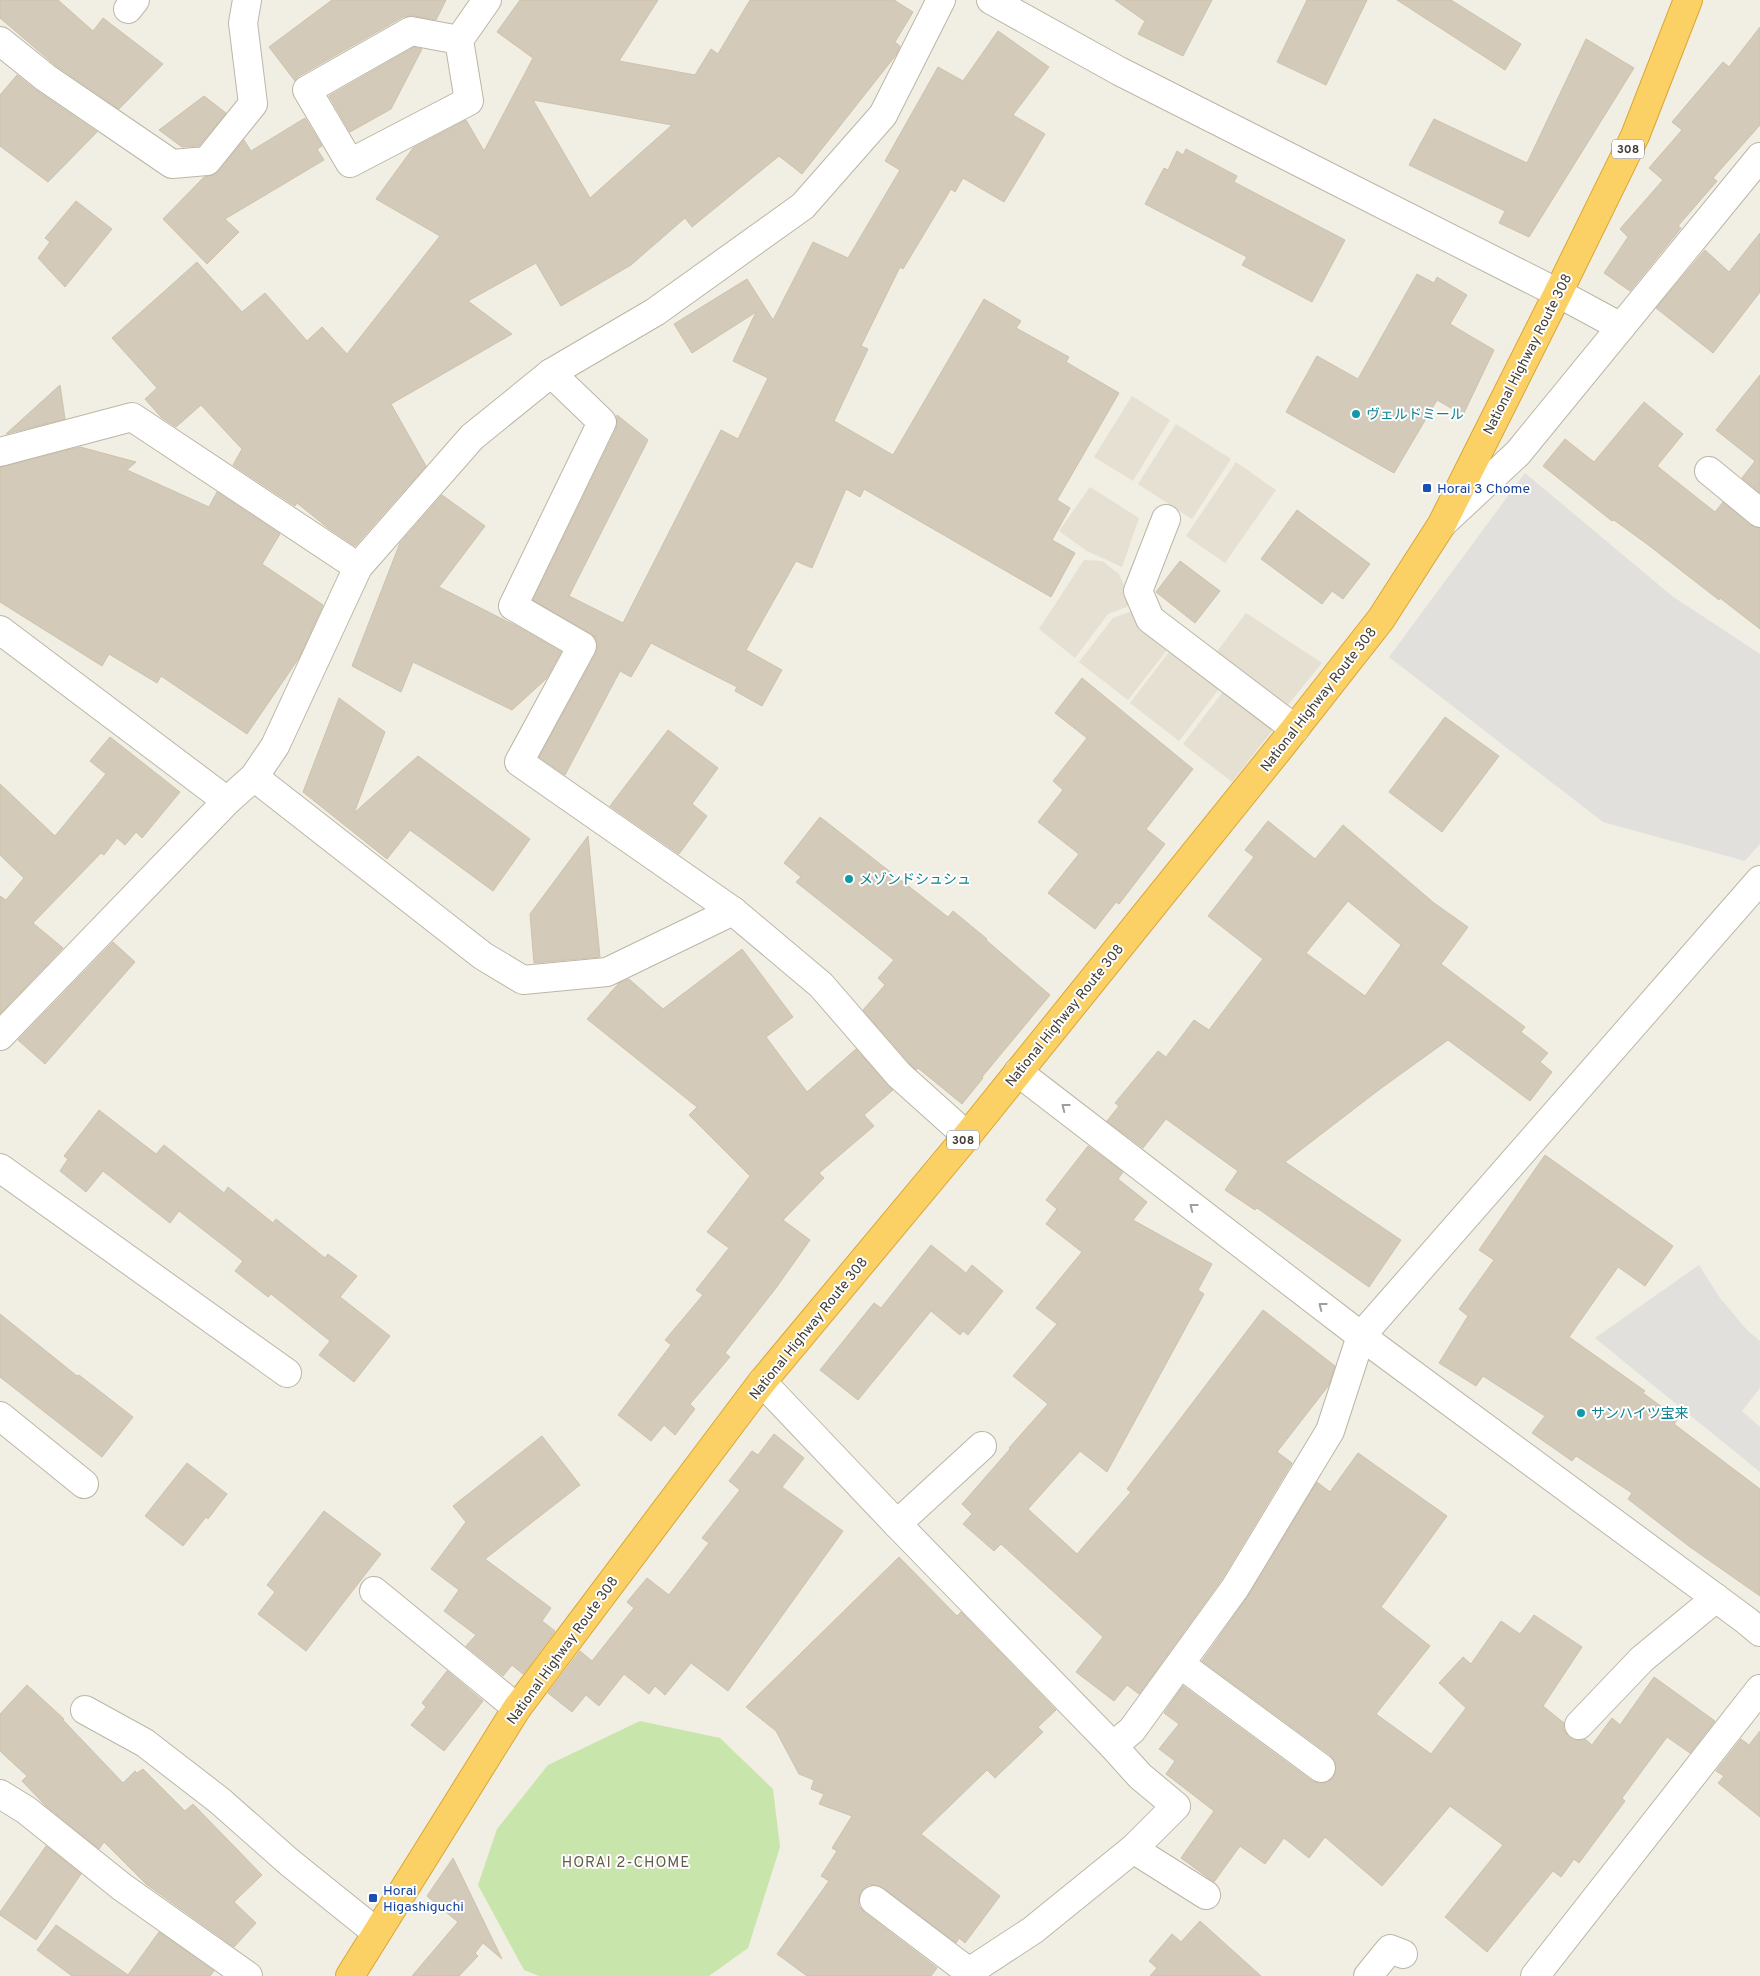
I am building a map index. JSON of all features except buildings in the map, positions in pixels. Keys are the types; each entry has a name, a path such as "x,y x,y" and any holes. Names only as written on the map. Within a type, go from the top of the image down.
{"highway":[{"name":"National Highway Route 308","path":"350,1976 517,1708 762,1382 967,1136 1295,729 1381,619 1442,524 1558,293 1634,136 1688,0"}],"street":[{"path":"0,42 46,78 172,164 207,161 253,104 243,23 247,0"},
{"path":"459,40 411,31 307,90 350,163 469,102 459,40 487,0"},
{"path":"2,1028 227,801 254,777 275,746 358,567 472,437 551,373 655,312 803,206 883,115 941,0"},
{"path":"991,0 1119,71 1558,293 1621,327"},
{"path":"1442,524 1518,453 1760,157"},
{"path":"551,373 602,422 514,606 582,646 519,762 733,911 821,986 899,1075 967,1136"},
{"path":"0,452 132,417 358,567"},
{"path":"1709,470 1760,513"},
{"path":"1166,519 1138,591 1150,619 1295,729"},
{"path":"0,630 227,801"},
{"path":"254,777 483,956 523,980 607,972 733,911"},
{"path":"1113,1746 1132,1730 1235,1588 1330,1431 1361,1336 1760,880"},
{"path":"1018,1072 1361,1336 1716,1598 1756,1619"},
{"path":"0,1168 287,1373"},
{"path":"762,1382 1140,1776 1176,1806 1133,1849 1032,1930 968,1974 874,1900"},
{"path":"0,1416 84,1484"},
{"path":"897,1524 982,1446"},
{"path":"374,1591 517,1708"},
{"path":"1579,1725 1642,1658 1716,1598"},
{"path":"1180,1664 1321,1768"},
{"path":"1536,1976 1760,1689"},
{"path":"85,1710 145,1743 220,1802 289,1862 376,1932"},
{"path":"0,1794 26,1810 122,1887 248,1976"},
{"path":"1133,1849 1206,1895"},
{"path":"1368,1976 1390,1950 1403,1954"}],"shaded area":[{"path":"1132,396 1170,420 1133,481 1094,457"},
{"path":"1176,424 1231,459 1192,519 1138,484"},
{"path":"1236,462 1276,490 1225,563 1186,536"},
{"path":"1525,473 1672,596 1760,654 1760,844 1745,861 1603,822 1389,657"},
{"path":"1090,487 1139,518 1122,567 1087,551 1059,531"},
{"path":"1084,560 1102,561 1119,574 1132,605 1108,614 1075,658 1039,629"},
{"path":"1132,611 1171,645 1128,700 1079,662 1113,618"},
{"path":"1246,613 1322,663 1287,706 1215,654"},
{"path":"1172,648 1222,685 1179,741 1130,703"},
{"path":"1225,689 1275,727 1232,782 1183,744"},
{"path":"1699,1265 1720,1298 1747,1330 1760,1341 1760,1388 1742,1411 1760,1427 1760,1472 1595,1338"}],"green space":[{"path":"640,1721 720,1738 773,1789 780,1847 748,1948 709,1976 539,1976 524,1970 478,1885 497,1829 548,1765"}],"place":[{"name":"ヴェルドミール","path":"1356,414"},
{"name":"Horai 3 Chome","path":"1427,488"},
{"name":"メゾンドシュシュ","path":"849,879"},
{"name":"サンハイツ宝来","path":"1581,1413"},
{"name":"Horai Higashiguchi","path":"373,1898"}],"district":[{"name":"HORAI 2-CHOME","path":"626,1862"}]}
